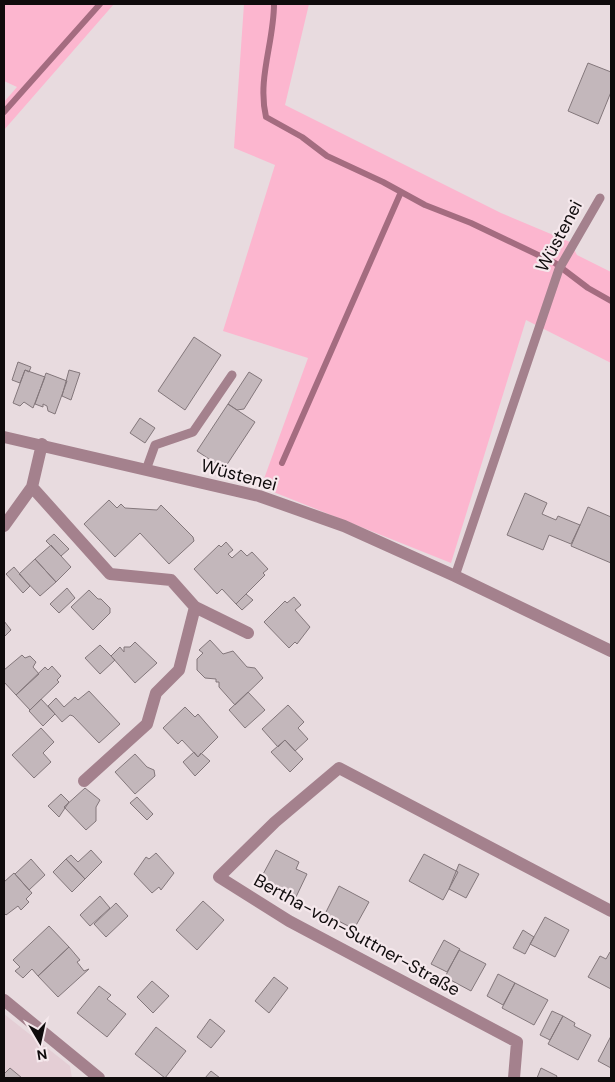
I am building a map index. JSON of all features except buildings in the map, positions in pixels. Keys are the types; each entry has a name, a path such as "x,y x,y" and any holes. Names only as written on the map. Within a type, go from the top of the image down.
{"street":[{"name":"Wüstenei","path":"4,437 42,444 259,496 344,526 455,576 611,652"},
{"path":"4,526 32,487 42,444"},
{"path":"32,487 110,574 171,580 195,607 248,633"},
{"path":"84,781 147,724 156,693 179,670 195,607"},
{"name":"Bertha-von-Suttner-Straße","path":"514,1078 517,1042 289,921 219,877 275,822 339,768 611,911"},
{"path":"4,1000 94,1077"}],"lane":[{"name":"Wüstenei","path":"455,576 560,266 600,198"},
{"path":"146,470 155,445 193,432 232,374"}],"shaded area":[{"path":"4,4 114,4 4,130 4,102 17,87 4,81"},
{"path":"244,4 309,4 285,105 501,213 570,242 577,255 611,272 611,363 526,320 451,563 261,487 308,358 223,331 275,165 234,148"},
{"path":"4,1014 70,1066 72,1078 4,1078"}],"waterway":[{"path":"4,112 100,4"},
{"path":"274,4 263,89 266,117 302,137 327,156 383,182 425,205 471,223 555,263 588,288 611,301"},
{"path":"282,463 401,192"}]}
